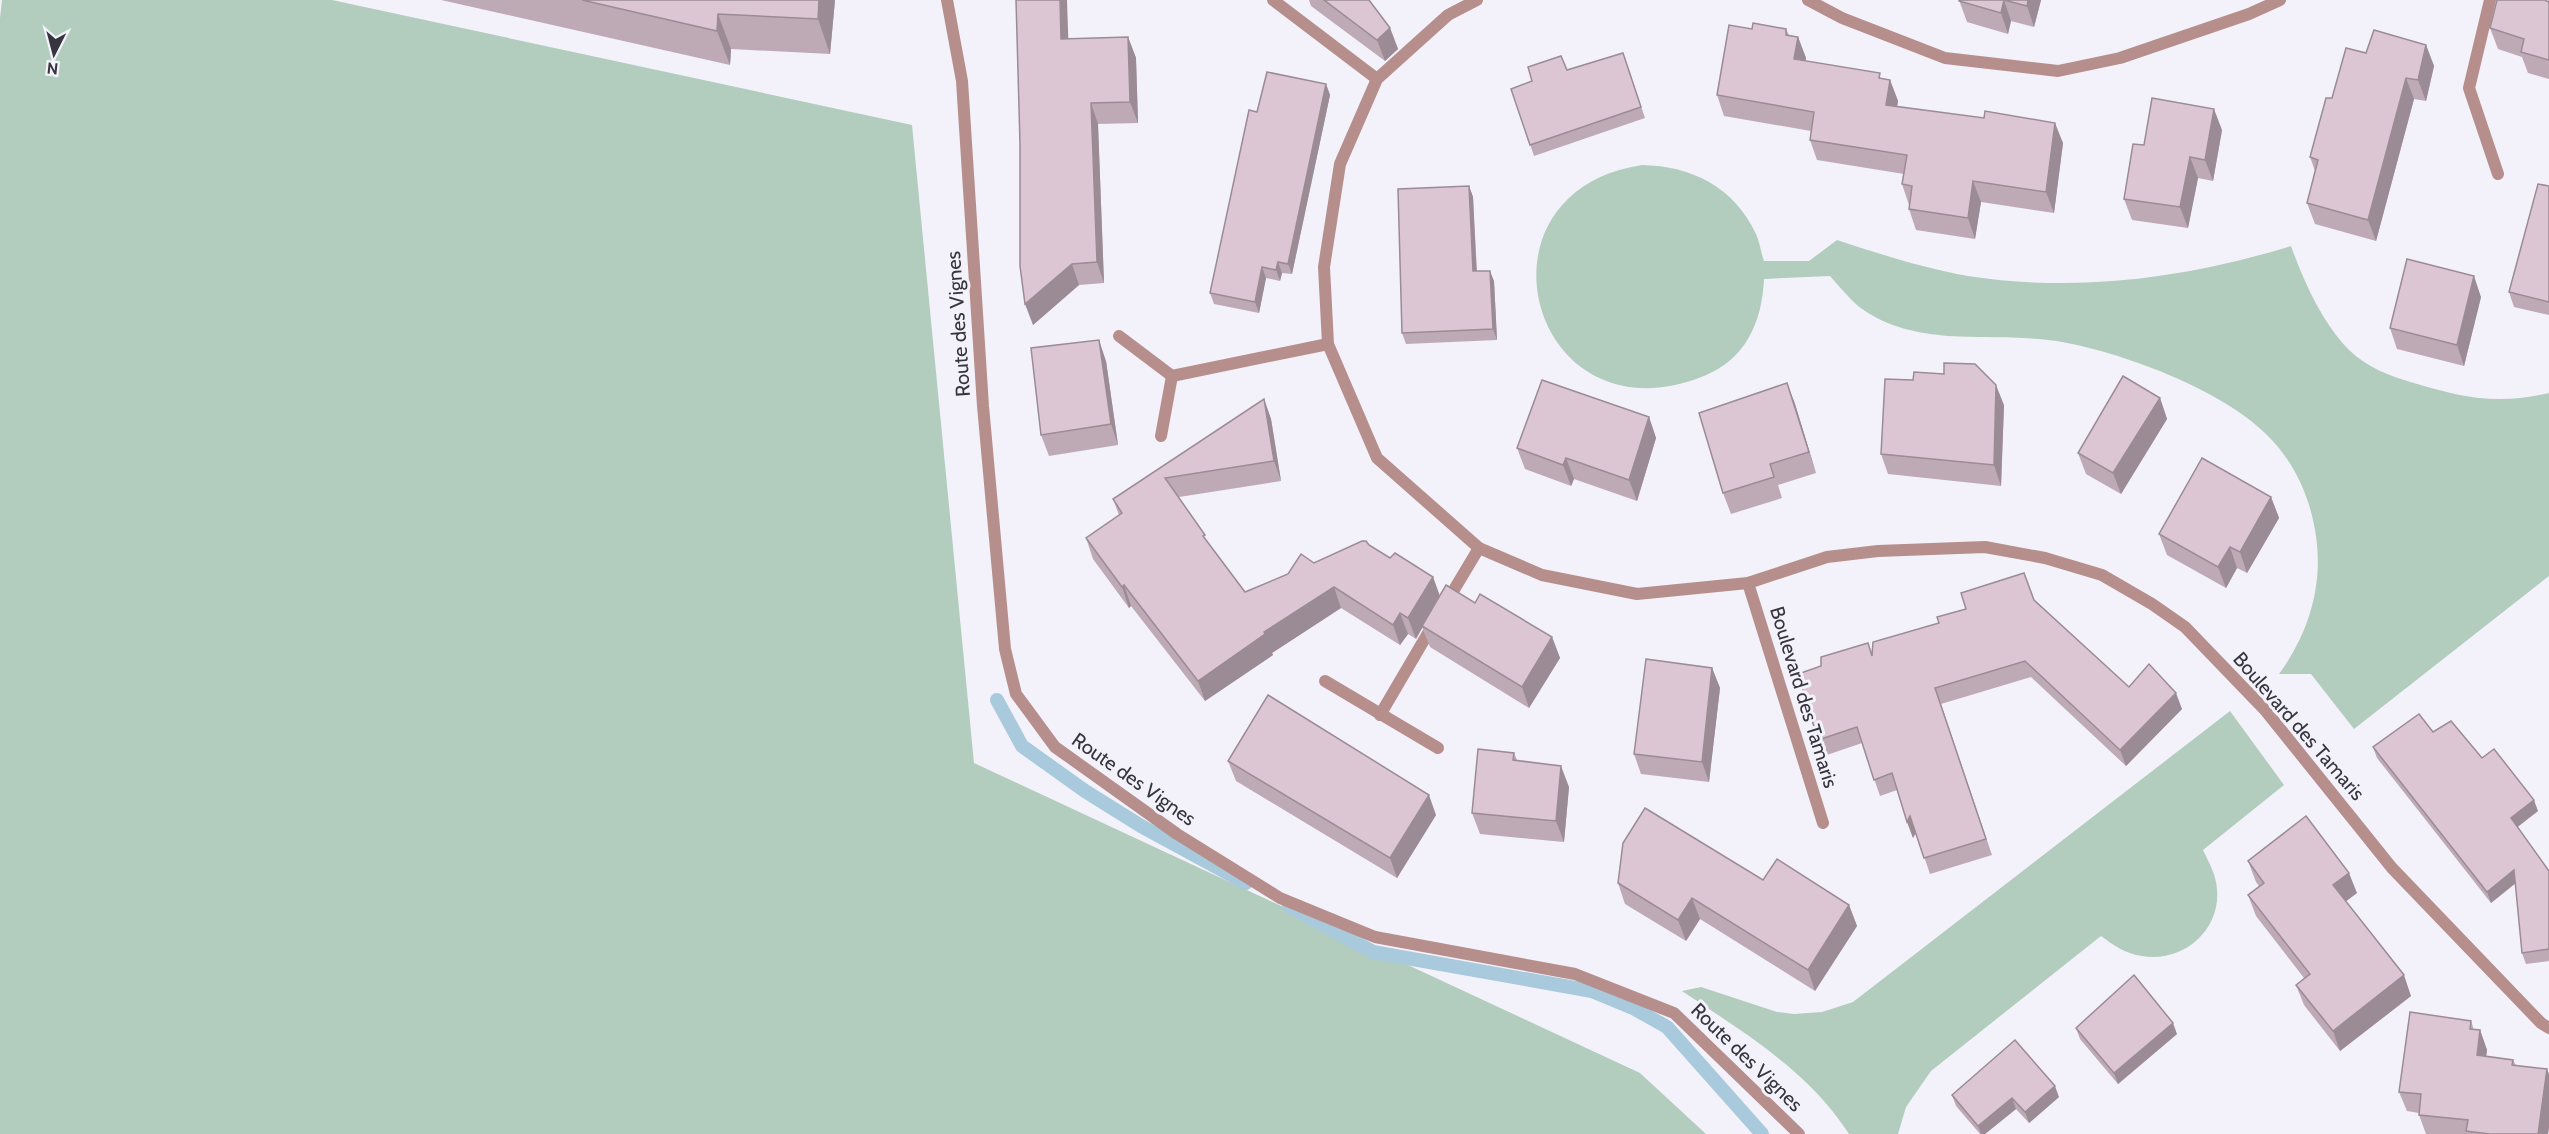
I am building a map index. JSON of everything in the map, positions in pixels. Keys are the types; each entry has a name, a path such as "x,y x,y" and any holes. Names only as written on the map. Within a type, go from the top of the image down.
{"street":[{"name":"Route des Vignes","path":"946,0 962,81 983,406 1005,649 1016,694 1055,747 1177,834 1280,898 1375,937 1575,974 1674,1013 1799,1134"},
{"path":"1273,0 1377,79"},
{"name":"Boulevard des Tamaris","path":"1477,0 1448,15 1377,79 1340,164 1324,267 1328,344 1377,458 1479,548 1542,575 1637,594 1748,583 1827,557 1878,550 1985,547 2045,558 2102,575 2152,604 2185,627 2265,710 2392,867 2541,1023 2549,1028"},
{"path":"1808,0 1842,18 1945,58 2058,71 2120,58 2249,14 2280,0"},
{"path":"2490,0 2469,88 2498,174"},
{"path":"1119,336 1172,376 1328,344"},
{"path":"1161,436 1172,376"},
{"path":"1380,715 1479,548"},
{"name":"Boulevard des Tamaris","path":"1748,583 1823,823"},
{"path":"1325,681 1438,748"}],"green space":[{"path":"2,0 332,0 912,125 974,763 1640,1073 1706,1134 0,1134 0,18"},
{"path":"1642,165 1660,166 1694,175 1710,182 1723,192 1747,218 1757,237 1764,261 1809,261 1837,240 1918,265 1968,276 2050,283 2091,282 2172,274 2212,267 2291,246 2308,287 2330,327 2349,350 2372,367 2405,380 2465,396 2513,399 2549,393 2549,576 2354,729 2311,674 2279,674 2300,639 2308,620 2317,581 2317,541 2313,520 2296,474 2275,443 2247,417 2196,387 2168,374 2109,353 2056,341 1954,336 1904,329 1880,320 1858,306 1830,276 1764,279 1760,310 1749,337 1731,360 1704,376 1644,388 1596,376 1561,347 1541,307 1537,262 1552,219 1586,185"},
{"path":"2230,711 2284,785 2203,850 2214,873 2217,889 2217,904 2206,931 2184,949 2157,957 2131,953 2101,936 1931,1071 1906,1107 1898,1134 1849,1134 1833,1111 1795,1072 1751,1038 1682,991 1701,987 1777,1012 1794,1014 1822,1012 1853,1002"}],"building":[{"path":"582,0 819,0 818,19 718,14 717,31"},
{"path":"1016,0 1060,0 1061,39 1128,37 1130,102 1091,103 1097,262 1072,264 1025,304 1020,266 1020,144"},
{"path":"1324,0 1369,0 1390,28 1377,40"},
{"path":"1959,0 2004,0 2001,13"},
{"path":"2004,0 2028,0 2027,6"},
{"path":"2497,0 2546,0 2549,2 2549,60 2521,52 2524,39 2490,28"},
{"path":"1753,23 1786,29 1786,35 1798,37 1794,59 1880,73 1879,78 1890,80 1886,105 1984,118 1985,111 2055,123 2046,192 1973,181 1968,218 1909,209 1912,186 1902,184 1907,155 1810,140 1814,112 1717,95 1729,25 1752,29"},
{"path":"2374,30 2426,45 2418,80 2406,78 2368,220 2307,203 2318,160 2310,157 2326,98 2332,98 2346,48 2366,53"},
{"path":"1623,53 1641,107 1530,145 1511,89 1532,81 1528,67 1561,56 1567,70"},
{"path":"1267,72 1326,84 1288,264 1278,262 1276,270 1262,267 1255,302 1210,293 1249,110 1257,112"},
{"path":"2152,98 2214,109 2205,160 2190,157 2180,207 2124,199 2133,144 2144,145"},
{"path":"2538,184 2549,186 2549,302 2509,292"},
{"path":"1469,186 1473,271 1490,271 1493,329 1402,333 1398,189"},
{"path":"2407,259 2474,276 2457,345 2390,328"},
{"path":"1099,340 1111,424 1041,435 1031,348"},
{"path":"1944,363 1975,364 1996,385 1994,465 1881,454 1885,379 1913,380 1914,372 1944,374"},
{"path":"2123,376 2160,398 2113,473 2078,453"},
{"path":"1542,380 1649,417 1629,480 1566,458 1563,465 1517,448"},
{"path":"1787,383 1809,452 1770,464 1774,477 1723,493 1699,413"},
{"path":"1264,399 1274,461 1165,478 1205,535 1203,536 1245,592 1288,574 1301,554 1314,563 1362,541 1366,541 1390,558 1395,553 1433,577 1408,618 1400,613 1393,625 1334,587 1264,632 1265,634 1198,681 1124,585 1122,587 1086,538 1122,513 1113,499"},
{"path":"2202,458 2271,497 2240,552 2230,547 2218,567 2159,534"},
{"path":"2024,573 2034,600 2129,687 2149,664 2176,693 2120,750 2025,661 1935,688 1986,839 1924,858 1910,816 1907,822 1892,773 1874,780 1857,727 1818,740 1798,674 1821,666 1821,657 1868,643 1872,656 1873,642 1939,623 1937,617 1966,609 1961,593"},
{"path":"1446,585 1475,603 1480,594 1552,637 1522,687 1422,626"},
{"path":"1646,659 1712,668 1702,762 1634,754"},
{"path":"1268,695 1429,795 1390,858 1228,761"},
{"path":"2419,714 2433,732 2451,721 2482,758 2494,749 2534,800 2511,818 2549,871 2549,949 2522,953 2514,870 2487,892 2373,747"},
{"path":"1478,749 1514,753 1513,760 1561,766 1556,821 1472,813"},
{"path":"1645,808 1763,880 1777,859 1849,905 1808,970 1692,898 1678,920 1618,883 1623,843"},
{"path":"2306,816 2349,873 2333,885 2404,975 2333,1031 2296,985 2310,974 2248,895 2264,883 2248,861"},
{"path":"2134,975 2173,1023 2114,1073 2076,1028"},
{"path":"2410,1012 2471,1021 2470,1029 2480,1030 2477,1055 2513,1060 2512,1065 2547,1069 2538,1134 2490,1134 2466,1131 2468,1120 2419,1115 2421,1094 2399,1092"},
{"path":"2015,1040 2055,1086 2025,1112 2012,1098 1978,1126 1952,1095"}],"waterway":[{"path":"997,700 1022,746 1085,791 1141,826 1246,883"},
{"path":"1289,906 1373,952 1592,991 1633,1008 1667,1027 1762,1134"}]}
